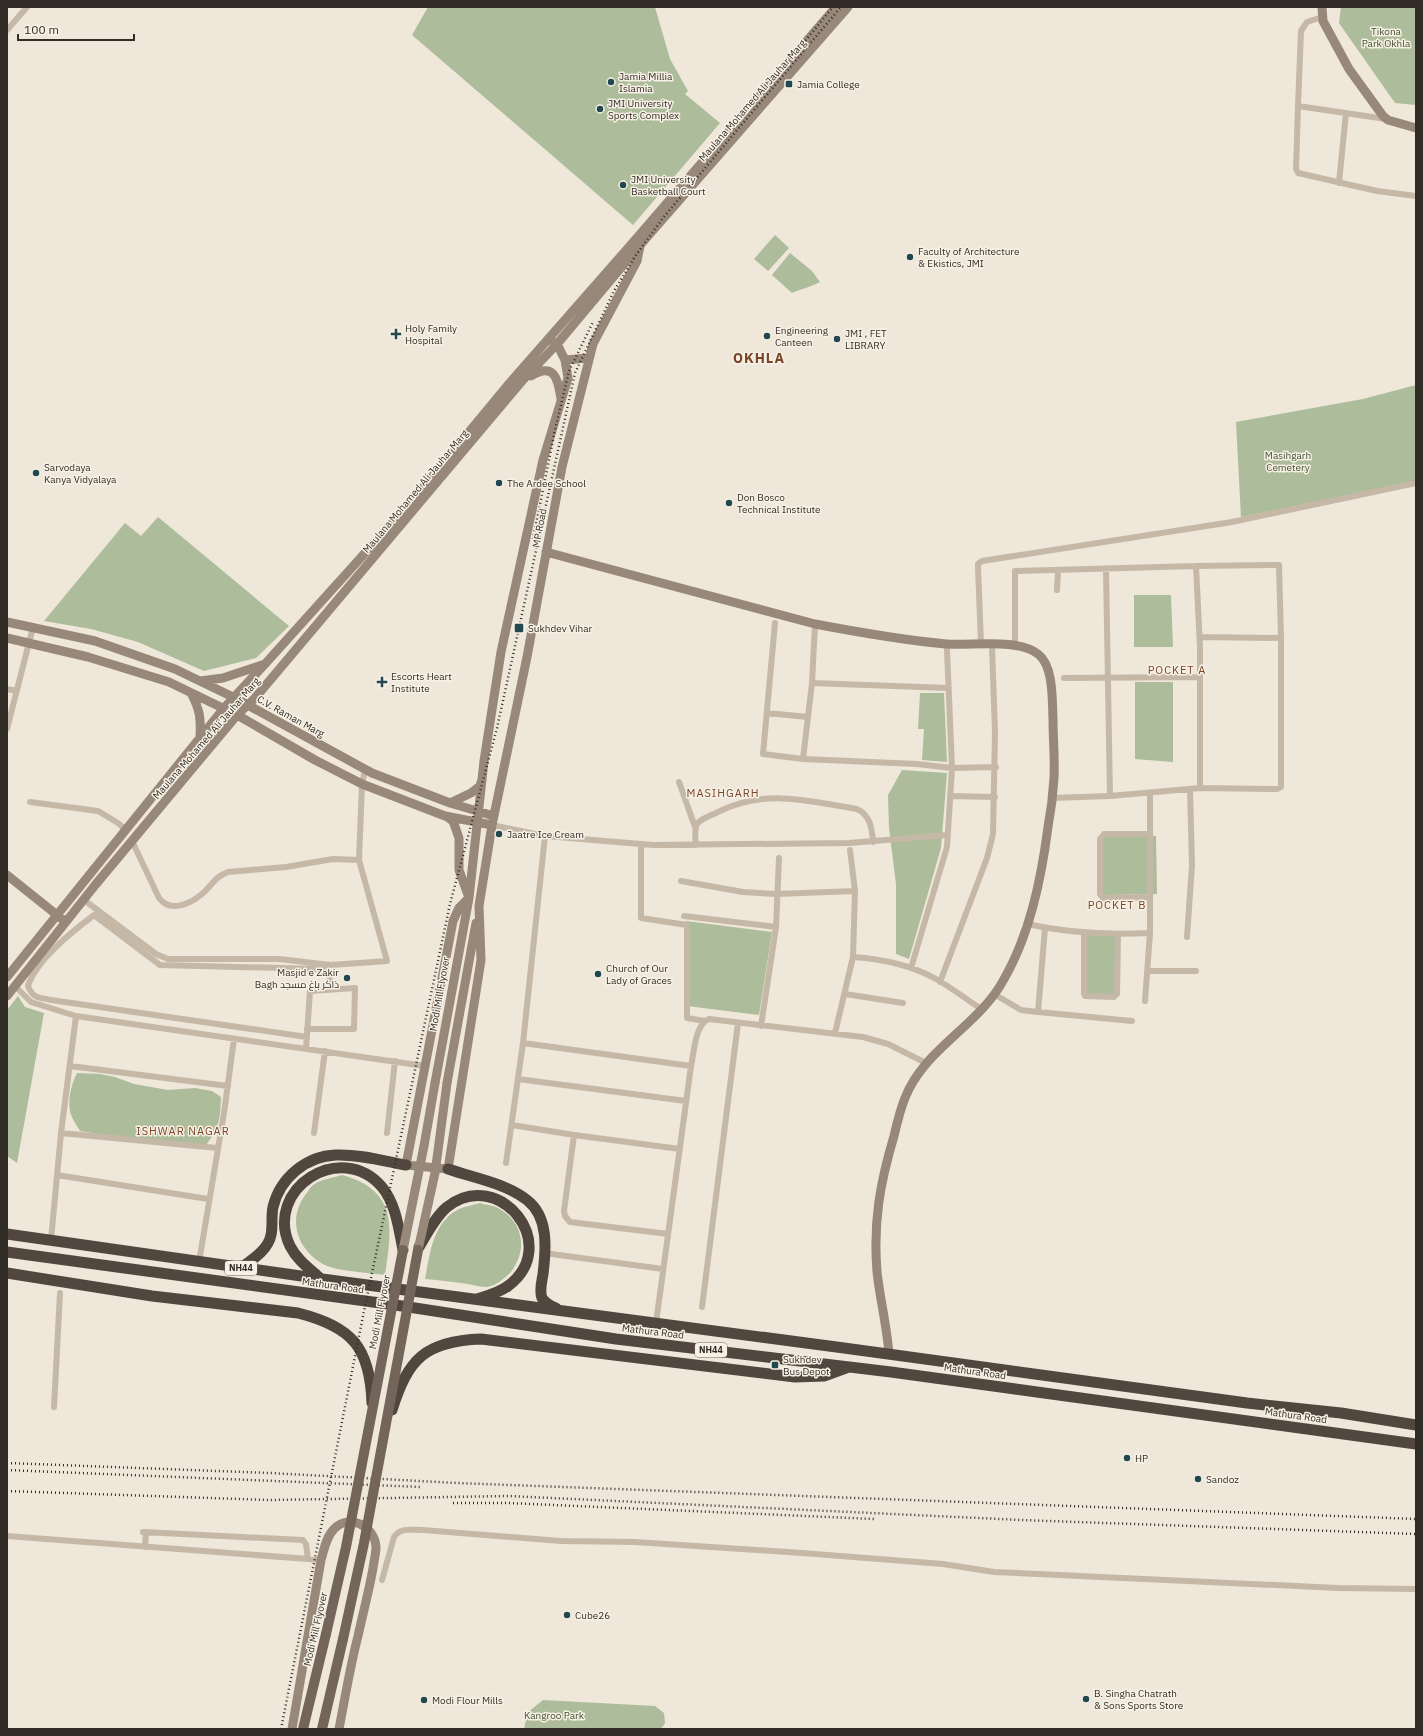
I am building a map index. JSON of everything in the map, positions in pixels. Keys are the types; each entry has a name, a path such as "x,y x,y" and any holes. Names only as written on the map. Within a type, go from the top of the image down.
{"highway":[{"path":"241,1268 260,1253 268,1244 271,1234 273,1208 278,1193 292,1173 305,1164 320,1157 336,1155 406,1165"},
{"path":"322,1279 296,1256 286,1235 285,1222 286,1210 290,1199 297,1188 310,1176 327,1169 339,1168 357,1171 373,1179 382,1187 389,1198 393,1209 403,1250"},
{"path":"448,1169 510,1190 528,1201 539,1213 544,1227 544,1253 540,1293 547,1303 561,1311"},
{"path":"418,1250 440,1214 454,1202 463,1198 477,1196 490,1197 499,1200 511,1208 520,1218 528,1234 529,1253 523,1270 508,1286 493,1294 475,1300"},
{"name":"Mathura Road","path":"7,1234 475,1300 889,1354 1246,1403 1341,1413 1416,1425"},
{"name":"Mathura Road","path":"7,1252 402,1306 616,1339 849,1366 1416,1444"},
{"path":"7,1273 152,1296 298,1313 319,1318 344,1332 362,1353 368,1366 371,1379 372,1416"},
{"path":"386,1430 397,1394 412,1364 429,1351 458,1340 481,1339 795,1377 824,1376 849,1366"}],"main road":[{"name":"Maulana Mohamed Ali Jauhar Marg","path":"7,996 132,841 237,715 255,698 522,381 556,344 637,243 836,7"},
{"path":"1322,7 1324,24 1349,70 1364,92 1386,119 1416,128"},
{"name":"Maulana Mohamed Ali Jauhar Marg","path":"7,977 224,708 266,664 411,502 549,338 637,243 846,8"},
{"name":"MP Road","path":"479,906 493,820 527,657 562,467 581,393 588,358 593,344 637,261 637,243"},
{"path":"549,338 556,344"},
{"name":"MP Road","path":"478,823 484,761 500,652 543,460 562,402 568,378 565,360 556,344"},
{"path":"565,360 588,358"},
{"path":"522,381 541,370 548,371 555,375 562,402"},
{"path":"546,552 815,624 850,631 947,644 1015,646 1036,653 1045,661 1049,671 1052,700 1054,778 1044,861 1033,905 1011,967 994,994 982,1010 926,1063 905,1097 878,1197 876,1234 878,1273 887,1328 889,1354"},
{"name":"C.V. Raman Marg","path":"7,622 95,641 175,670 247,704 365,770 493,820"},
{"path":"7,638 88,657 169,682 224,708 315,760 362,784 445,816 478,823 493,820"},
{"path":"200,681 242,673 266,664"},
{"path":"191,692 200,713 200,738"},
{"path":"450,803 471,793 480,786 484,761"},
{"path":"445,816 453,821 459,838 459,870 469,898 459,908 453,921 406,1165 448,1169 482,960 479,906"},
{"name":"Modi Mill Flyover","path":"303,1729 346,1547 372,1416 460,949 469,898 478,823"},
{"path":"7,875 66,923"},
{"path":"322,1729 364,1543 386,1430 418,1250 435,1173 448,1083 479,906"},
{"path":"292,1729 321,1560 329,1535 335,1528 344,1523 353,1522 362,1524 370,1530 375,1538 376,1548 369,1591 354,1652 339,1729"}],"street":[{"path":"7,30 27,7"},
{"path":"1322,17 1310,20 1304,25 1302,31 1298,106 1297,172 1377,191 1416,196"},
{"path":"1298,106 1386,119"},
{"path":"1339,183 1346,113"},
{"path":"981,644 978,564 982,561 1232,522 1416,483"},
{"path":"1015,646 1014,572 1279,565 1282,786 1277,788 1200,788 1110,796 1052,798"},
{"path":"1196,566 1200,637 1200,788"},
{"path":"1106,569 1110,796"},
{"path":"1057,590 1058,570"},
{"path":"775,623 763,754 803,759 917,764 952,768 996,767"},
{"path":"803,759 812,683 815,624"},
{"path":"7,729 33,627"},
{"path":"1200,637 1281,638"},
{"path":"940,982 987,858 993,834 996,767 992,645"},
{"path":"912,968 947,847 952,768 947,650"},
{"path":"1064,678 1200,677"},
{"path":"812,683 948,688"},
{"path":"7,689 17,691"},
{"path":"767,713 808,717"},
{"path":"84,900 156,954 168,959 279,959 331,965 387,961 358,860 362,784 365,770"},
{"path":"679,782 695,827 696,845"},
{"path":"1188,938 1192,865 1190,789"},
{"path":"1145,1001 1150,933 1150,793"},
{"path":"950,796 995,797"},
{"path":"695,827 697,823 703,819 732,805 758,799 780,797 857,809 864,812 869,820 873,842"},
{"path":"30,802 98,811 118,823 126,830"},
{"path":"493,820 545,836 641,844 696,845 873,842 947,835"},
{"path":"1150,834 1104,834 1100,839 1100,894 1103,898 1150,897"},
{"path":"506,1163 523,1043 545,836"},
{"path":"132,841 162,903 174,906 189,903 202,894 219,876 228,872 286,867 333,859 358,860"},
{"path":"641,844 641,918 687,924 687,1018 705,1021 709,1019 863,1037 888,1044 926,1063"},
{"path":"835,1033 853,957 855,891 850,850"},
{"path":"761,1026 776,927 776,894 779,858"},
{"path":"681,881 743,892 776,894 855,891"},
{"path":"307,1037 51,1000 34,996 31,994 28,986 35,971 60,944 94,915 160,965 320,969 329,973 331,988"},
{"path":"684,916 776,927"},
{"path":"1027,924 1045,928 1084,932 1118,934 1150,933"},
{"path":"1038,1012 1045,928"},
{"path":"1084,932 1085,996 1114,997 1117,994 1118,934"},
{"path":"853,957 878,959 912,968 940,982 982,1010"},
{"path":"1148,971 1196,971"},
{"path":"15,986 31,1002 76,1016 234,1040 325,1051 425,1066"},
{"path":"306,1049 310,991 331,988 355,988 354,1029 308,1029"},
{"path":"845,994 903,1003"},
{"path":"994,994 1022,1010 1132,1021"},
{"path":"51,1240 61,1133 76,1016"},
{"path":"656,1323 691,1066 698,1029 705,1021"},
{"path":"702,1307 738,1023"},
{"path":"199,1262 208,1199 228,1086 234,1040"},
{"path":"523,1043 691,1066"},
{"path":"314,1134 325,1051"},
{"path":"387,1133 395,1061"},
{"path":"70,1066 228,1086"},
{"path":"518,1079 686,1101"},
{"path":"512,1125 680,1149"},
{"path":"61,1133 217,1148"},
{"path":"574,1135 564,1212 567,1220 570,1222 668,1234"},
{"path":"57,1174 208,1199"},
{"path":"544,1253 663,1269"},
{"path":"54,1407 60,1293"},
{"path":"382,1580 394,1537 397,1533 401,1530 423,1530 561,1541 635,1542 802,1553 943,1564 994,1572 1330,1587 1416,1589"},
{"path":"145,1547 145,1532 303,1540 306,1544 308,1559"},
{"path":"7,1536 321,1560"}],"green space":[{"name":"JMI University Sports Complex","path":"428,7 655,7 670,59 688,91 685,94 720,123 633,225 412,35"},
{"name":"Tikona Park Okhla","path":"1341,7 1416,7 1416,105 1395,103 1339,23"},
{"path":"775,235 789,248 768,271 754,259"},
{"path":"790,253 812,271 820,282 792,293 772,275"},
{"name":"Masihgarh Cemetery","path":"1416,385 1416,482 1241,517 1236,422 1363,399"},
{"path":"158,517 289,626 256,658 204,671 138,642 91,629 44,621 125,523 141,536"},
{"path":"1134,595 1171,595 1173,647 1134,647"},
{"path":"1135,682 1173,682 1173,762 1135,759"},
{"path":"920,693 944,693 947,762 922,760 924,729 918,729"},
{"path":"902,770 947,773 941,848 909,959 896,954 896,884 889,828 888,795"},
{"path":"1103,836 1156,836 1157,894 1103,895"},
{"path":"686,921 772,932 759,1015 687,1006"},
{"path":"1086,930 1117,932 1115,994 1085,995"},
{"path":"18,996 25,1007 44,1013 17,1163 7,1156 7,1010"},
{"path":"77,1073 100,1074 115,1077 134,1084 168,1090 195,1088 212,1091 221,1097 220,1117 217,1128 206,1145 125,1138 80,1131 72,1117 69,1106 71,1089"},
{"path":"342,1175 360,1182 373,1190 382,1201 387,1213 389,1227 389,1242 385,1275 345,1270 325,1265 308,1252 298,1234 296,1224 297,1214 300,1204 310,1188 320,1181"},
{"path":"480,1203 496,1207 507,1214 518,1229 521,1246 516,1264 510,1273 499,1282 487,1287 425,1279 434,1239 443,1222 459,1209"},
{"name":"Kangroo Park","path":"543,1700 655,1706 664,1713 665,1723 661,1729 524,1729 528,1712"}],"railway":[{"path":"795,53 833,7"},
{"path":"281,1729 364,1311 450,904 497,728 575,373 614,291 636,255 663,218 841,7"},
{"path":"533,539 555,430 569,371 593,322"},
{"path":"7,1463 270,1473 457,1483 1416,1519"},
{"path":"7,1470 421,1487"},
{"path":"7,1491 269,1500 509,1496 1021,1520 1416,1534"},
{"path":"453,1503 508,1503 874,1519"}],"place":[{"name":"Jamia Millia Islamia","path":"611,82"},
{"name":"Jamia College","path":"789,84"},
{"name":"JMI University Sports Complex","path":"600,109"},
{"name":"JMI University Basketball Court","path":"623,185"},
{"name":"Faculty of Architecture & Ekistics, JMI","path":"910,257"},
{"name":"Holy Family Hospital","path":"396,334"},
{"name":"Engineering Canteen","path":"767,336"},
{"name":"JMI , FET LIBRARY","path":"837,339"},
{"name":"Sarvodaya Kanya Vidyalaya","path":"36,473"},
{"name":"The Ardee School","path":"499,483"},
{"name":"Don Bosco Technical Institute","path":"729,503"},
{"name":"Sukhdev Vihar","path":"519,628"},
{"name":"Escorts Heart Institute","path":"382,682"},
{"name":"Jaatre Ice Cream","path":"499,834"},
{"name":"Church of Our Lady of Graces","path":"598,974"},
{"name":"Masjid e Zakir Bagh ذاکر باغ مسجد","path":"347,978"},
{"name":"Sukhdev Bus Depot","path":"775,1365"},
{"name":"HP","path":"1127,1458"},
{"name":"Sandoz","path":"1198,1479"},
{"name":"Cube26","path":"567,1615"},
{"name":"B. Singha Chatrath & Sons Sports Store","path":"1086,1699"},
{"name":"Modi Flour Mills","path":"424,1700"}],"district":[{"name":"OKHLA","path":"759,358"},
{"name":"POCKET A","path":"1177,670"},
{"name":"MASIHGARH","path":"723,793"},
{"name":"POCKET B","path":"1117,905"},
{"name":"ISHWAR NAGAR","path":"183,1131"}]}
